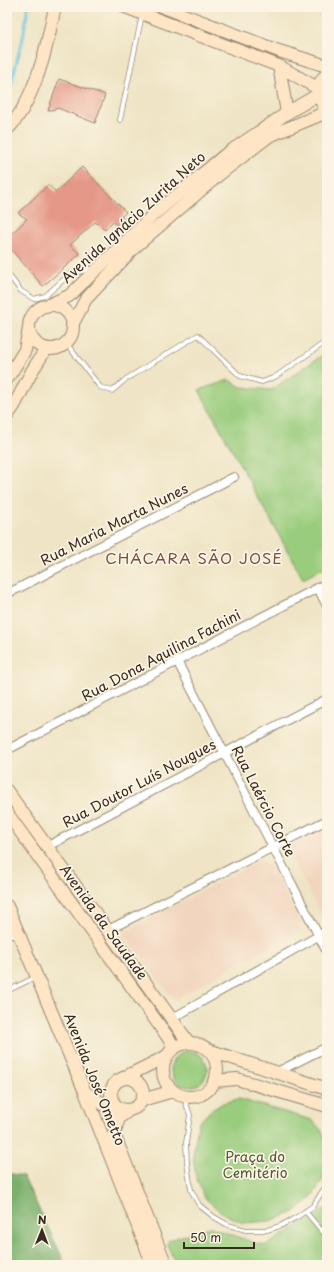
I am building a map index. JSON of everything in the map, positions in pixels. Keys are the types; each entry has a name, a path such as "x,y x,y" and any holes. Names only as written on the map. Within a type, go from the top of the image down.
{"street":[{"path":"7,129 13,125 27,101 40,72 55,7"},
{"path":"125,7 279,66 319,92"},
{"path":"162,7 279,51 327,66"},
{"path":"279,66 287,114"},
{"path":"327,74 320,82 319,92 320,100 327,110"},
{"name":"Avenida Ignácio Zurita Neto","path":"46,306 69,296 153,215 225,155 319,92"},
{"name":"Avenida Ignácio Zurita Neto","path":"72,325 86,299 136,246 221,173 269,136 327,110"},
{"path":"7,379 25,350 30,320 39,309 46,306 53,306 66,312 70,318 72,331 66,343 53,349 39,346 30,334 29,327"},
{"path":"7,416 46,348"},
{"name":"Rua Maria Marta Nunes","path":"7,594 234,477"},
{"name":"Rua Dona Aquilina Fachini","path":"7,750 327,583"},
{"path":"318,588 327,606"},
{"name":"Rua Laércio Corte","path":"177,661 327,952"},
{"name":"Rua Doutor Luís Nougues","path":"48,846 327,699"},
{"name":"Avenida da Saudade","path":"7,791 189,1043"},
{"name":"Avenida da Saudade","path":"7,813 167,1036 174,1047 170,1052"},
{"path":"108,930 327,820"},
{"name":"Avenida José Ometto","path":"7,906 85,1092 153,1265"},
{"path":"171,1019 327,931"},
{"path":"7,932 20,937"},
{"path":"92,1111 103,1104 117,1082 170,1052 180,1044 189,1043 202,1046 208,1050 275,1073 327,1089"},
{"path":"275,1073 327,1047"},
{"path":"142,1100 178,1093 192,1096 201,1094 208,1089 214,1081 216,1064 213,1056 208,1050"},
{"path":"170,1052 164,1063 164,1078 168,1085 178,1093"},
{"path":"131,1079 139,1084 143,1094 139,1105 129,1110 118,1108 114,1105 110,1096 117,1082 131,1079"},
{"path":"214,1081 237,1079 327,1106"},
{"path":"85,1092 103,1104 119,1118"},
{"name":"Avenida José Ometto","path":"129,1110 119,1118 114,1134 166,1265"}],"lane":[{"path":"120,120 142,13"},
{"path":"7,217 7,224"},
{"path":"7,273 21,291 34,299 45,296 70,274 91,268 99,268"},
{"path":"66,343 100,387 112,390 126,379 198,335 240,376 262,382 275,377 327,341"},
{"path":"7,991 38,977"},
{"path":"178,1093 190,1115 186,1143 191,1190 199,1205 214,1217 228,1225 246,1230 267,1230 280,1226 313,1206 327,1184"},
{"path":"305,1211 327,1237"}],"shaded area":[{"path":"327,829 327,920 325,921 286,848"},
{"path":"261,860 271,867 301,923 300,929 174,1000 123,933"}],"green space":[{"path":"327,352 327,566 303,579 199,390 229,380 241,387 271,390"},
{"path":"189,1051 202,1056 207,1069 202,1082 189,1087 176,1082 171,1069 176,1056"},
{"name":"Praça do Cemitério","path":"239,1099 312,1120 322,1131 327,1143 327,1166 322,1181 310,1199 293,1213 269,1221 243,1223 222,1213 204,1197 196,1177 193,1156 198,1124 209,1112 223,1103"},
{"path":"7,1173 23,1176 66,1265 7,1265"},
{"path":"327,1205 327,1265 176,1265 167,1244 169,1240 210,1227 258,1244 267,1245 326,1208"}],"building":[{"path":"59,79 105,95 95,123 58,108 48,111"},
{"path":"82,167 126,212 121,217 127,221 119,228 113,221 105,230 95,222 70,245 80,254 43,286 7,245 7,238 27,219 18,213 48,185 56,192"}],"waterway":[{"path":"7,90 10,87 23,38 28,7"}],"district":[{"name":"CHÁCARA SÃO JOSÉ","path":"194,557"}]}
